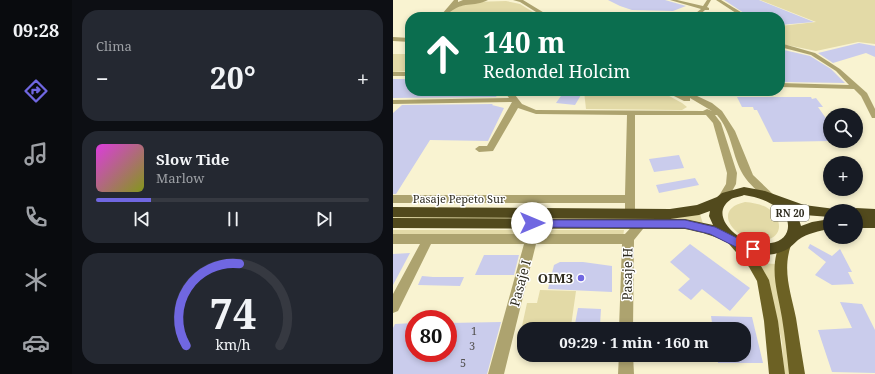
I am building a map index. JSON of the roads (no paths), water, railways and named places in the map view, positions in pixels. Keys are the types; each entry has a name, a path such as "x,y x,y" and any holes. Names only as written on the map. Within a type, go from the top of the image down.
{"highway":[{"name":"RN 20","path":"393,212 670,214 699,210 721,200 731,193 744,191 757,192 804,210 823,211"},
{"path":"721,200 716,207 715,217 719,228 731,239"},
{"name":"RN 20","path":"776,200 787,209 793,219 795,228 789,241"},
{"path":"863,216 874,221"},
{"path":"863,222 874,221"},
{"name":"RN 20","path":"393,223 685,224 712,230 746,247 761,250 774,249 812,227 823,225"}],"main road":[{"path":"731,239 753,263 763,280 771,321 777,374"},
{"path":"789,241 780,257 780,274 789,319 797,374"}],"street":[{"path":"447,12 457,0"},
{"path":"452,5 464,1 486,0"},
{"path":"515,0 539,12"},
{"path":"671,0 727,5"},
{"path":"718,0 738,12"},
{"path":"700,12 709,4"},
{"path":"703,12 709,4"},
{"path":"393,39 405,40"},
{"path":"785,47 818,57 838,70 856,87 868,102 875,116"},
{"path":"393,74 405,74"},
{"path":"785,85 856,87"},
{"path":"511,96 515,102 526,110 549,113 719,113"},
{"path":"679,96 697,104 709,113 717,123 733,173 731,184 721,200"},
{"path":"692,96 705,102 719,113 730,128 745,169 750,178 776,200"},
{"path":"395,103 515,102"},
{"path":"479,149 493,148 515,102"},
{"path":"630,213 631,113"},
{"name":"Pasaje Pepeto Sur","path":"393,199 630,199"},
{"name":"Pasaje H","path":"626,322 628,239 641,224"},
{"path":"393,238 628,239"},
{"path":"393,307 428,239"},
{"name":"Pasaje I","path":"496,374 531,239"},
{"path":"626,362 626,374"}],"place":[{"name":"OIM3","path":"581,278"}]}
